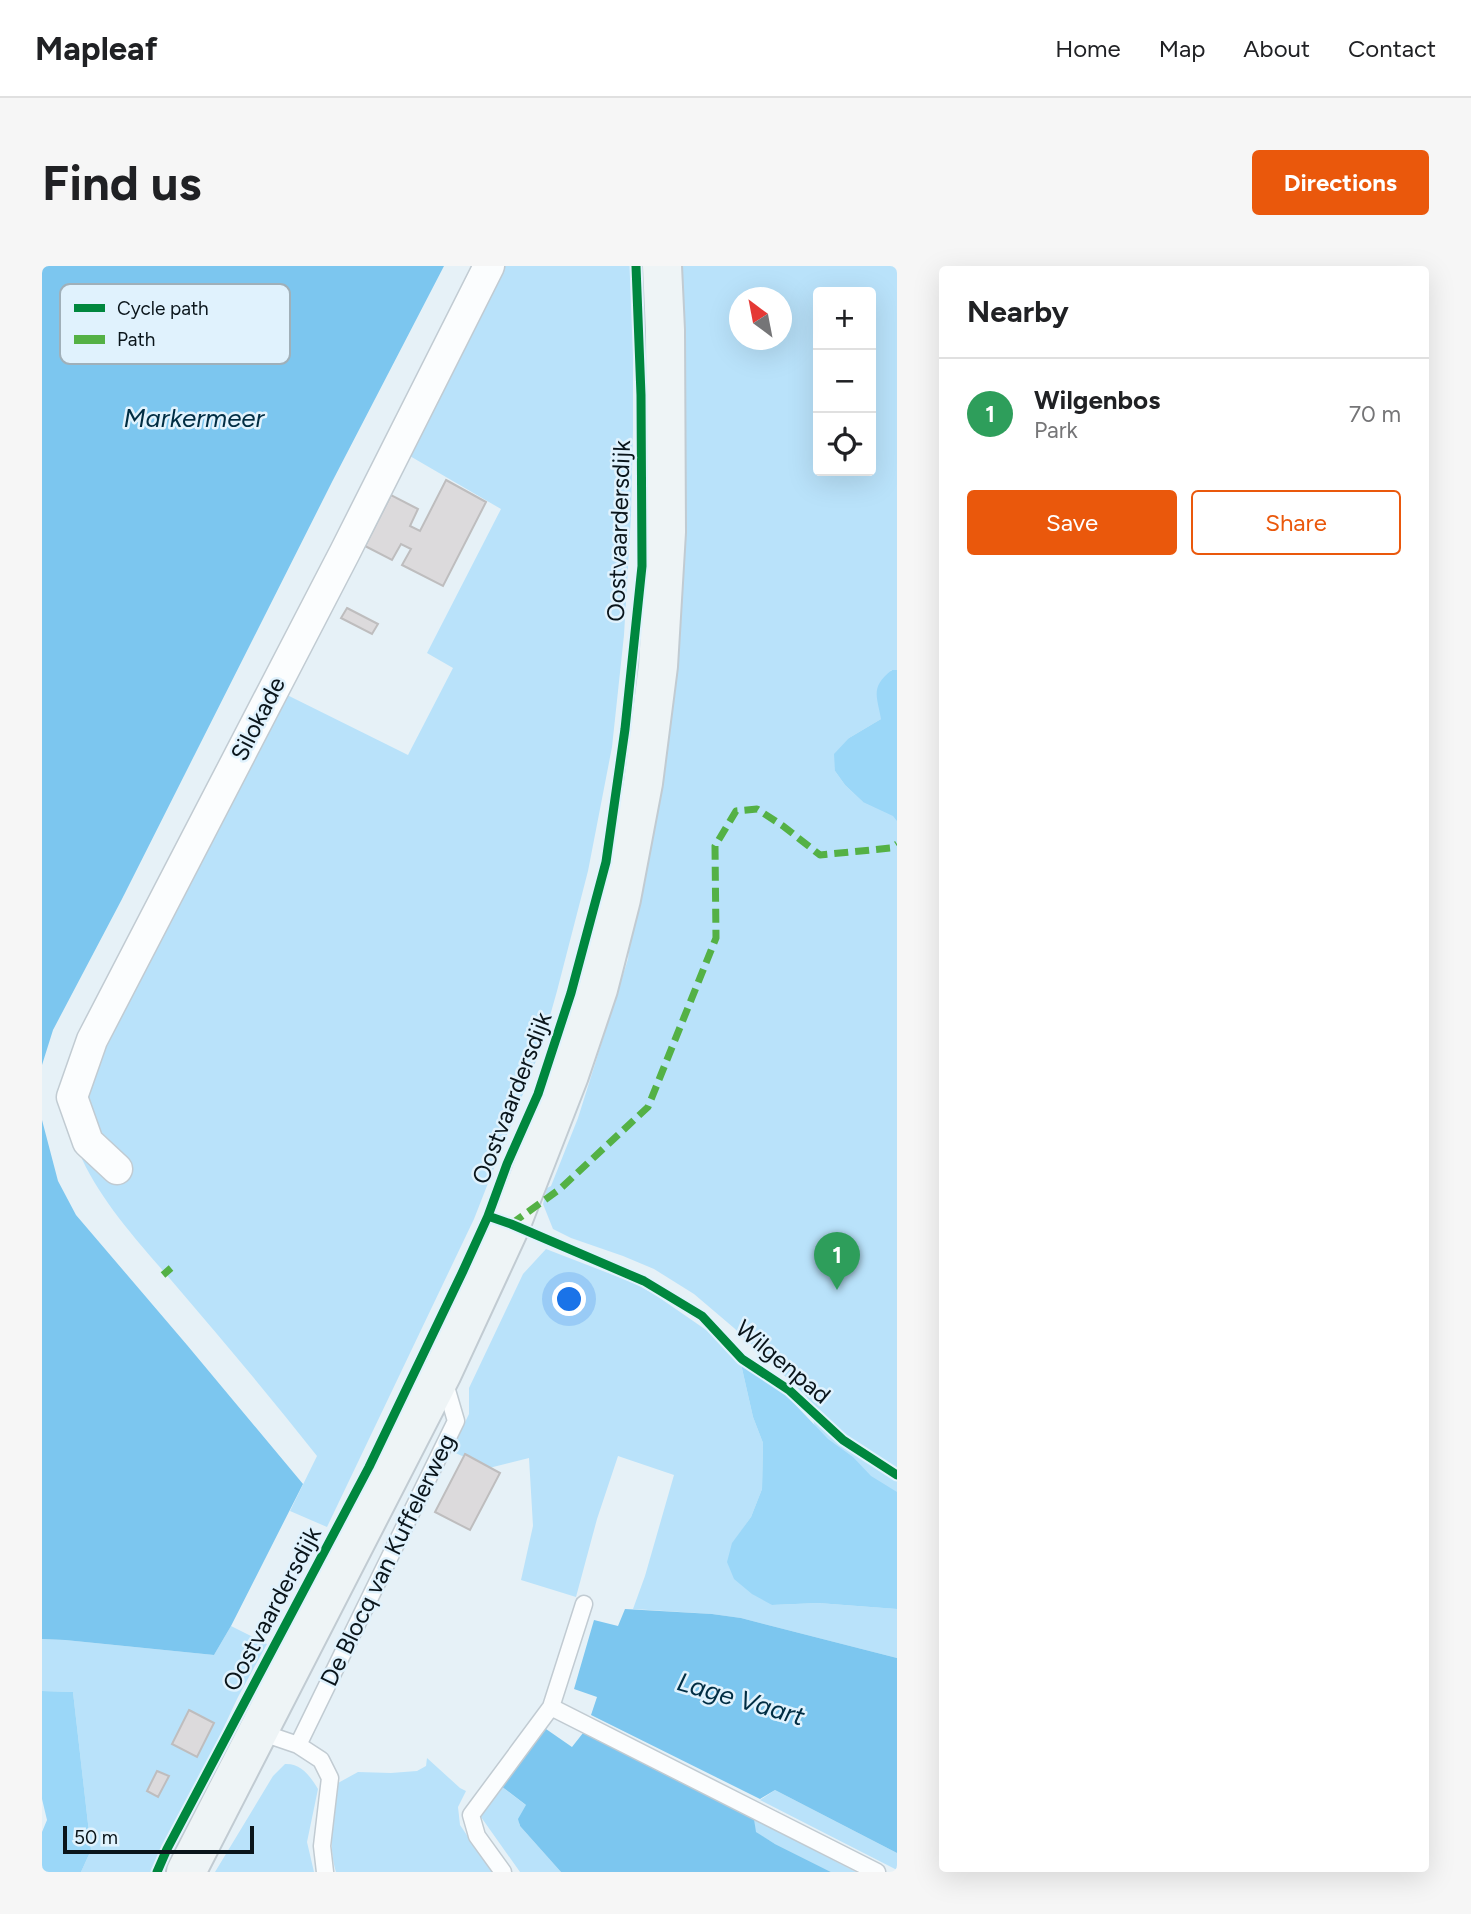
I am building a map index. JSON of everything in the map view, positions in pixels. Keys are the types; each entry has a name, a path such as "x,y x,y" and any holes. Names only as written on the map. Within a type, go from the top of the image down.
{"main road":[{"name":"Oostvaardersdijk","path":"186,1872 442,1373 511,1223 569,1075 598,989 621,899 643,783 658,666 666,532 662,266"}],"street":[{"name":"Silokade","path":"117,1169 88,1142 72,1097 92,1040 352,539 489,266"}],"lane":[{"name":"De Blocq van Kuffelerweg","path":"298,1745 456,1421 442,1373"},
{"path":"503,1872 477,1836 471,1815 551,1707 584,1604"},
{"path":"551,1707 877,1872"},
{"path":"257,1731 298,1745 321,1760 330,1778 322,1846 325,1872"}],"shaded area":[{"path":"498,266 630,266 633,337 631,516 624,635 612,747 588,871 541,1048 474,1219 327,1527 290,1511 317,1456 125,1226 101,1193 82,1159 100,1137 85,1101 91,1055 277,690 408,755 453,668 427,653 501,509 403,452"},
{"path":"676,266 897,266 897,670 891,670 881,719 849,738 835,771 863,802 897,765 897,1549 842,1529 807,1397 734,1328 694,1294 654,1269 553,1229 543,1204 547,1188 551,1186 578,1118 628,959 637,883"},
{"path":"892,670 897,670 897,821 893,816 863,802 845,785 835,771 834,754 849,738 881,719 878,687"},
{"path":"546,1249 634,1283 654,1294 712,1334 741,1364 753,1417 763,1443 762,1489 751,1517 732,1544 772,1605 818,1603 897,1609 897,1658 741,1618 633,1609 674,1475 618,1456 597,1519 576,1597 521,1580 533,1526 529,1458 489,1468 451,1451 469,1414 469,1388 523,1274"},
{"path":"741,1364 785,1394 828,1439 853,1457 871,1476 897,1492 897,1609 818,1603 772,1605 752,1594 734,1579 727,1562 732,1543 751,1517 762,1489 763,1443 753,1417"},
{"path":"231,1626 267,1644 238,1697 156,1872 81,1872 91,1850 73,1692 42,1691 42,1639 214,1655"},
{"path":"42,1691 73,1692 91,1850 81,1872 42,1872 42,1832 47,1820 42,1799"},
{"path":"427,1758 466,1791 458,1807 460,1825 492,1872 336,1872 332,1828 338,1783 358,1772 417,1771 426,1766"},
{"path":"285,1764 300,1768 318,1789 307,1842 314,1872 215,1872 273,1776"},
{"path":"501,1786 527,1806 520,1826 561,1872 520,1872 481,1817 490,1798"},
{"path":"775,1790 897,1853 897,1870 760,1800"},
{"path":"754,1819 856,1872 831,1872 775,1844 755,1832"}],"water":[{"name":"Markermeer","path":"42,266 444,266 53,1030 42,1065"},
{"path":"42,1120 58,1181 76,1215 303,1484 214,1655 42,1639"},
{"name":"Lage Vaart","path":"625,1609 741,1618 897,1658 897,1853 775,1790 760,1799 591,1715 597,1697 574,1689 594,1620 618,1626"},
{"path":"546,1729 572,1747 583,1733 754,1819 756,1832 831,1872 561,1872 520,1826 518,1819 526,1805 501,1786"}],"building":[{"path":"446,480 486,502 443,586 402,565 411,549 401,544 392,560 365,546 391,495 418,509 410,526 420,531"},
{"path":"347,608 378,624 372,634 341,618"},
{"path":"465,1454 500,1473 470,1530 435,1512"},
{"path":"189,1710 214,1723 197,1757 172,1744"},
{"path":"157,1771 169,1776 158,1797 147,1791"}],"marked path":[{"path":"511,1224 560,1189 648,1107 716,938 715,846 736,811 757,809 820,855 891,848 897,844"},
{"path":"163,1275 171,1268"}],"cycle path":[{"path":"157,1872 369,1467 463,1271 538,1094 571,993 606,862 625,729 642,566 641,395 636,266"},
{"name":"Wilgenpad","path":"488,1216 644,1281 702,1316 742,1359 789,1390 843,1440 897,1475"}],"place":[{"name":"Wilgenbos","path":"837,1290"}]}
